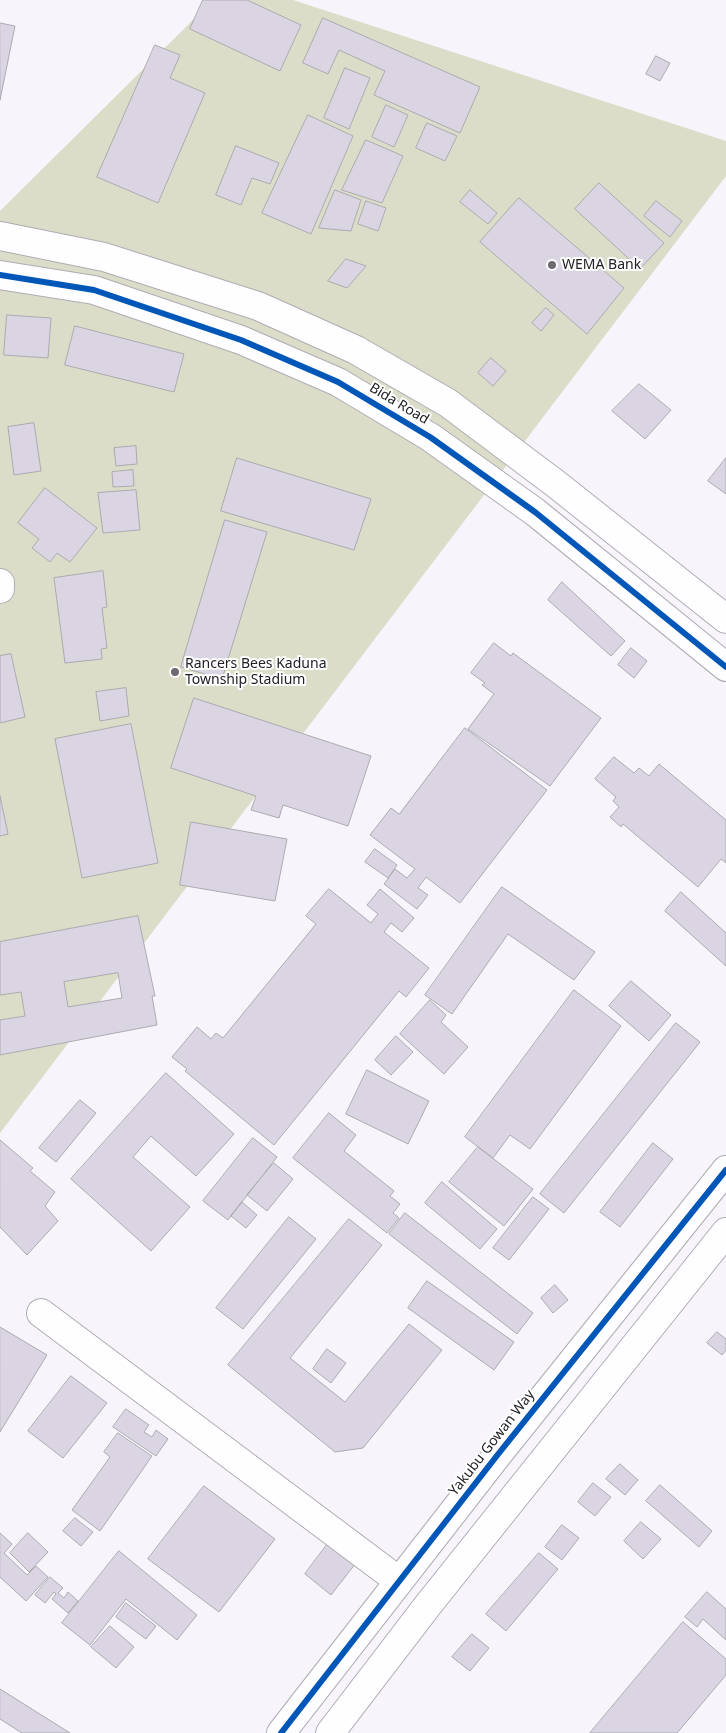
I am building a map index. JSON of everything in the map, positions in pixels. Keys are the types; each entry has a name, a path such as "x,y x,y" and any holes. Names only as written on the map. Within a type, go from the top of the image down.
{"street":[{"name":"Bida Road","path":"0,236 104,257 258,306 356,350 448,403 556,484 726,619"},
{"name":"Bida Road","path":"0,275 94,290 241,340 338,382 430,437 535,512 726,667"},
{"path":"0,583 0,589"},
{"name":"Yakubu Gowan Way","path":"281,1733 726,1170"},
{"path":"330,1733 446,1582 726,1232"},
{"path":"41,1313 399,1582"}],"green space":[{"name":"Rancers Bees Kaduna Township Stadium","path":"213,0 293,0 726,141 726,176 0,1133 0,211"}],"building":[{"path":"203,0 247,0 301,25 280,71 190,29"},
{"path":"323,18 480,87 460,133 374,95 385,71 339,50 328,74 303,63"},
{"path":"0,23 15,26 0,100"},
{"path":"155,45 180,55 170,78 205,93 158,203 97,177"},
{"path":"656,56 670,63 660,81 646,74"},
{"path":"345,68 370,78 349,129 324,118"},
{"path":"386,105 408,115 394,147 372,137"},
{"path":"308,115 353,136 311,234 262,213"},
{"path":"427,123 457,136 445,161 416,148"},
{"path":"366,140 403,156 382,203 342,190"},
{"path":"236,146 279,163 270,184 252,178 241,205 216,195"},
{"path":"599,183 664,243 640,269 575,209"},
{"path":"335,190 361,200 351,231 319,228"},
{"path":"470,190 497,213 488,224 460,202"},
{"name":"WEMA Bank","path":"519,198 624,288 587,334 480,242"},
{"path":"366,201 386,208 378,231 358,224"},
{"path":"656,201 682,221 670,237 644,216"},
{"path":"346,259 366,266 347,288 328,281"},
{"path":"546,308 554,315 541,331 532,323"},
{"path":"7,315 51,318 48,358 4,355"},
{"path":"75,326 184,354 174,392 65,365"},
{"path":"491,358 506,371 493,386 478,373"},
{"path":"639,384 671,410 645,439 612,411"},
{"path":"34,423 41,471 14,475 8,427"},
{"path":"136,446 137,464 116,466 114,448"},
{"path":"237,458 371,499 354,550 221,511"},
{"path":"726,458 726,494 708,481"},
{"path":"133,470 134,486 113,487 112,472"},
{"path":"45,488 97,528 70,562 57,553 50,562 32,548 39,539 18,523"},
{"path":"136,490 140,530 103,533 98,493"},
{"path":"225,520 267,532 222,679 181,667"},
{"path":"103,571 107,607 102,608 107,648 101,649 102,659 65,663 54,578"},
{"path":"562,582 625,641 611,656 548,600"},
{"path":"494,643 511,656 513,653 601,718 550,786 468,729 494,694 482,685 485,683 471,673"},
{"path":"631,648 647,661 634,678 618,665"},
{"path":"11,654 25,717 0,723 0,656"},
{"path":"126,688 129,716 100,721 96,692"},
{"path":"194,698 371,756 348,826 283,805 279,818 251,810 256,796 171,768"},
{"path":"131,724 158,863 82,878 55,739"},
{"path":"465,728 547,790 460,903 426,877 418,888 428,895 417,909 384,884 395,869 407,878 415,869 370,835 391,808 399,814"},
{"path":"614,757 634,773 639,768 649,776 659,764 726,820 726,863 721,859 698,887 623,824 621,827 610,817 619,807 613,801 616,797 595,779"},
{"path":"0,796 8,834 0,836"},
{"path":"191,822 287,839 275,901 180,885"},
{"path":"375,849 397,865 388,878 365,862"},
{"path":"502,887 595,952 574,980 508,934 452,1014 425,995"},
{"path":"329,889 371,923 378,914 367,905 380,889 414,918 402,932 391,923 384,932 429,968 406,997 399,991 274,1145 185,1071 187,1069 172,1057 197,1027 211,1039 216,1033 223,1038 316,924 306,916"},
{"path":"681,892 726,933 726,966 665,911"},
{"path":"138,916 155,996 152,996 157,1025 0,1055 0,1020 25,1016 21,992 0,995 0,942","holes":["118,973 122,998 68,1007 64,982"]},
{"path":"631,981 671,1015 649,1041 609,1006"},
{"path":"574,990 621,1026 530,1149 510,1135 493,1158 465,1137"},
{"path":"430,1000 446,1015 441,1022 468,1047 444,1074 400,1034"},
{"path":"676,1023 700,1042 564,1213 540,1194"},
{"path":"396,1036 413,1052 391,1075 375,1060"},
{"path":"367,1070 429,1101 408,1144 346,1114"},
{"path":"166,1073 234,1134 196,1176 151,1136 133,1157 190,1207 151,1251 71,1179"},
{"path":"80,1100 96,1113 56,1162 39,1148"},
{"path":"329,1113 356,1135 344,1151 394,1191 390,1196 400,1204 393,1213 399,1218 387,1233 293,1158"},
{"path":"253,1138 277,1157 228,1220 203,1201"},
{"path":"0,1140 33,1168 30,1171 55,1192 45,1206 58,1221 27,1255 0,1227"},
{"path":"653,1143 673,1159 620,1227 600,1212"},
{"path":"478,1147 533,1189 504,1226 449,1182"},
{"path":"274,1163 293,1179 267,1211 247,1195"},
{"path":"442,1182 497,1229 480,1249 425,1203"},
{"path":"533,1197 549,1209 509,1260 493,1248"},
{"path":"242,1202 257,1215 246,1228 231,1216"},
{"path":"405,1213 533,1313 517,1334 389,1234"},
{"path":"289,1217 316,1239 243,1329 216,1308"},
{"path":"349,1219 382,1245 290,1358 345,1402 409,1324 442,1350 363,1448 335,1452 228,1365"},
{"path":"427,1281 514,1342 494,1370 408,1308"},
{"path":"555,1285 568,1300 553,1313 541,1298"},
{"path":"0,1327 47,1355 0,1432"},
{"path":"717,1332 726,1339 726,1350 722,1355 707,1343"},
{"path":"327,1349 346,1363 331,1383 313,1369"},
{"path":"71,1376 107,1403 63,1458 28,1431"},
{"path":"126,1409 149,1425 144,1432 152,1437 156,1430 168,1439 156,1456 113,1427"},
{"path":"118,1433 152,1456 100,1531 72,1510 110,1457 104,1452"},
{"path":"620,1464 638,1480 625,1495 606,1479"},
{"path":"593,1483 611,1497 595,1516 578,1502"},
{"path":"660,1485 712,1531 699,1547 646,1501"},
{"path":"204,1486 275,1539 219,1612 148,1559"},
{"path":"75,1518 93,1532 81,1546 63,1531"},
{"path":"641,1522 661,1539 643,1559 624,1541"},
{"path":"562,1525 579,1538 562,1560 545,1547"},
{"path":"0,1533 12,1544 4,1553 27,1575 36,1566 48,1577 26,1601 0,1577"},
{"path":"28,1533 48,1552 29,1572 10,1553"},
{"path":"329,1542 356,1563 331,1595 305,1574"},
{"path":"119,1551 197,1615 177,1640 126,1599 90,1645 62,1623"},
{"path":"539,1553 558,1569 506,1631 486,1614"},
{"path":"50,1577 63,1588 58,1593 64,1598 68,1592 78,1601 68,1613 52,1599 56,1594 54,1592 45,1603 35,1595"},
{"path":"707,1592 726,1609 726,1640 703,1619 697,1627 685,1617"},
{"path":"126,1603 156,1626 146,1639 116,1617"},
{"path":"683,1622 726,1659 726,1675 677,1733 590,1733"},
{"path":"110,1626 134,1647 116,1668 91,1647"},
{"path":"472,1634 489,1648 470,1671 452,1657"},
{"path":"0,1689 70,1733 22,1733 0,1719"}],"cycle path":[{"path":"0,275 94,290 241,340 338,382 430,437 535,512 726,667"},
{"path":"281,1733 499,1453 726,1170"}],"place":[{"name":"WEMA Bank","path":"552,265"},
{"name":"Rancers Bees Kaduna Township Stadium","path":"175,672"}]}
